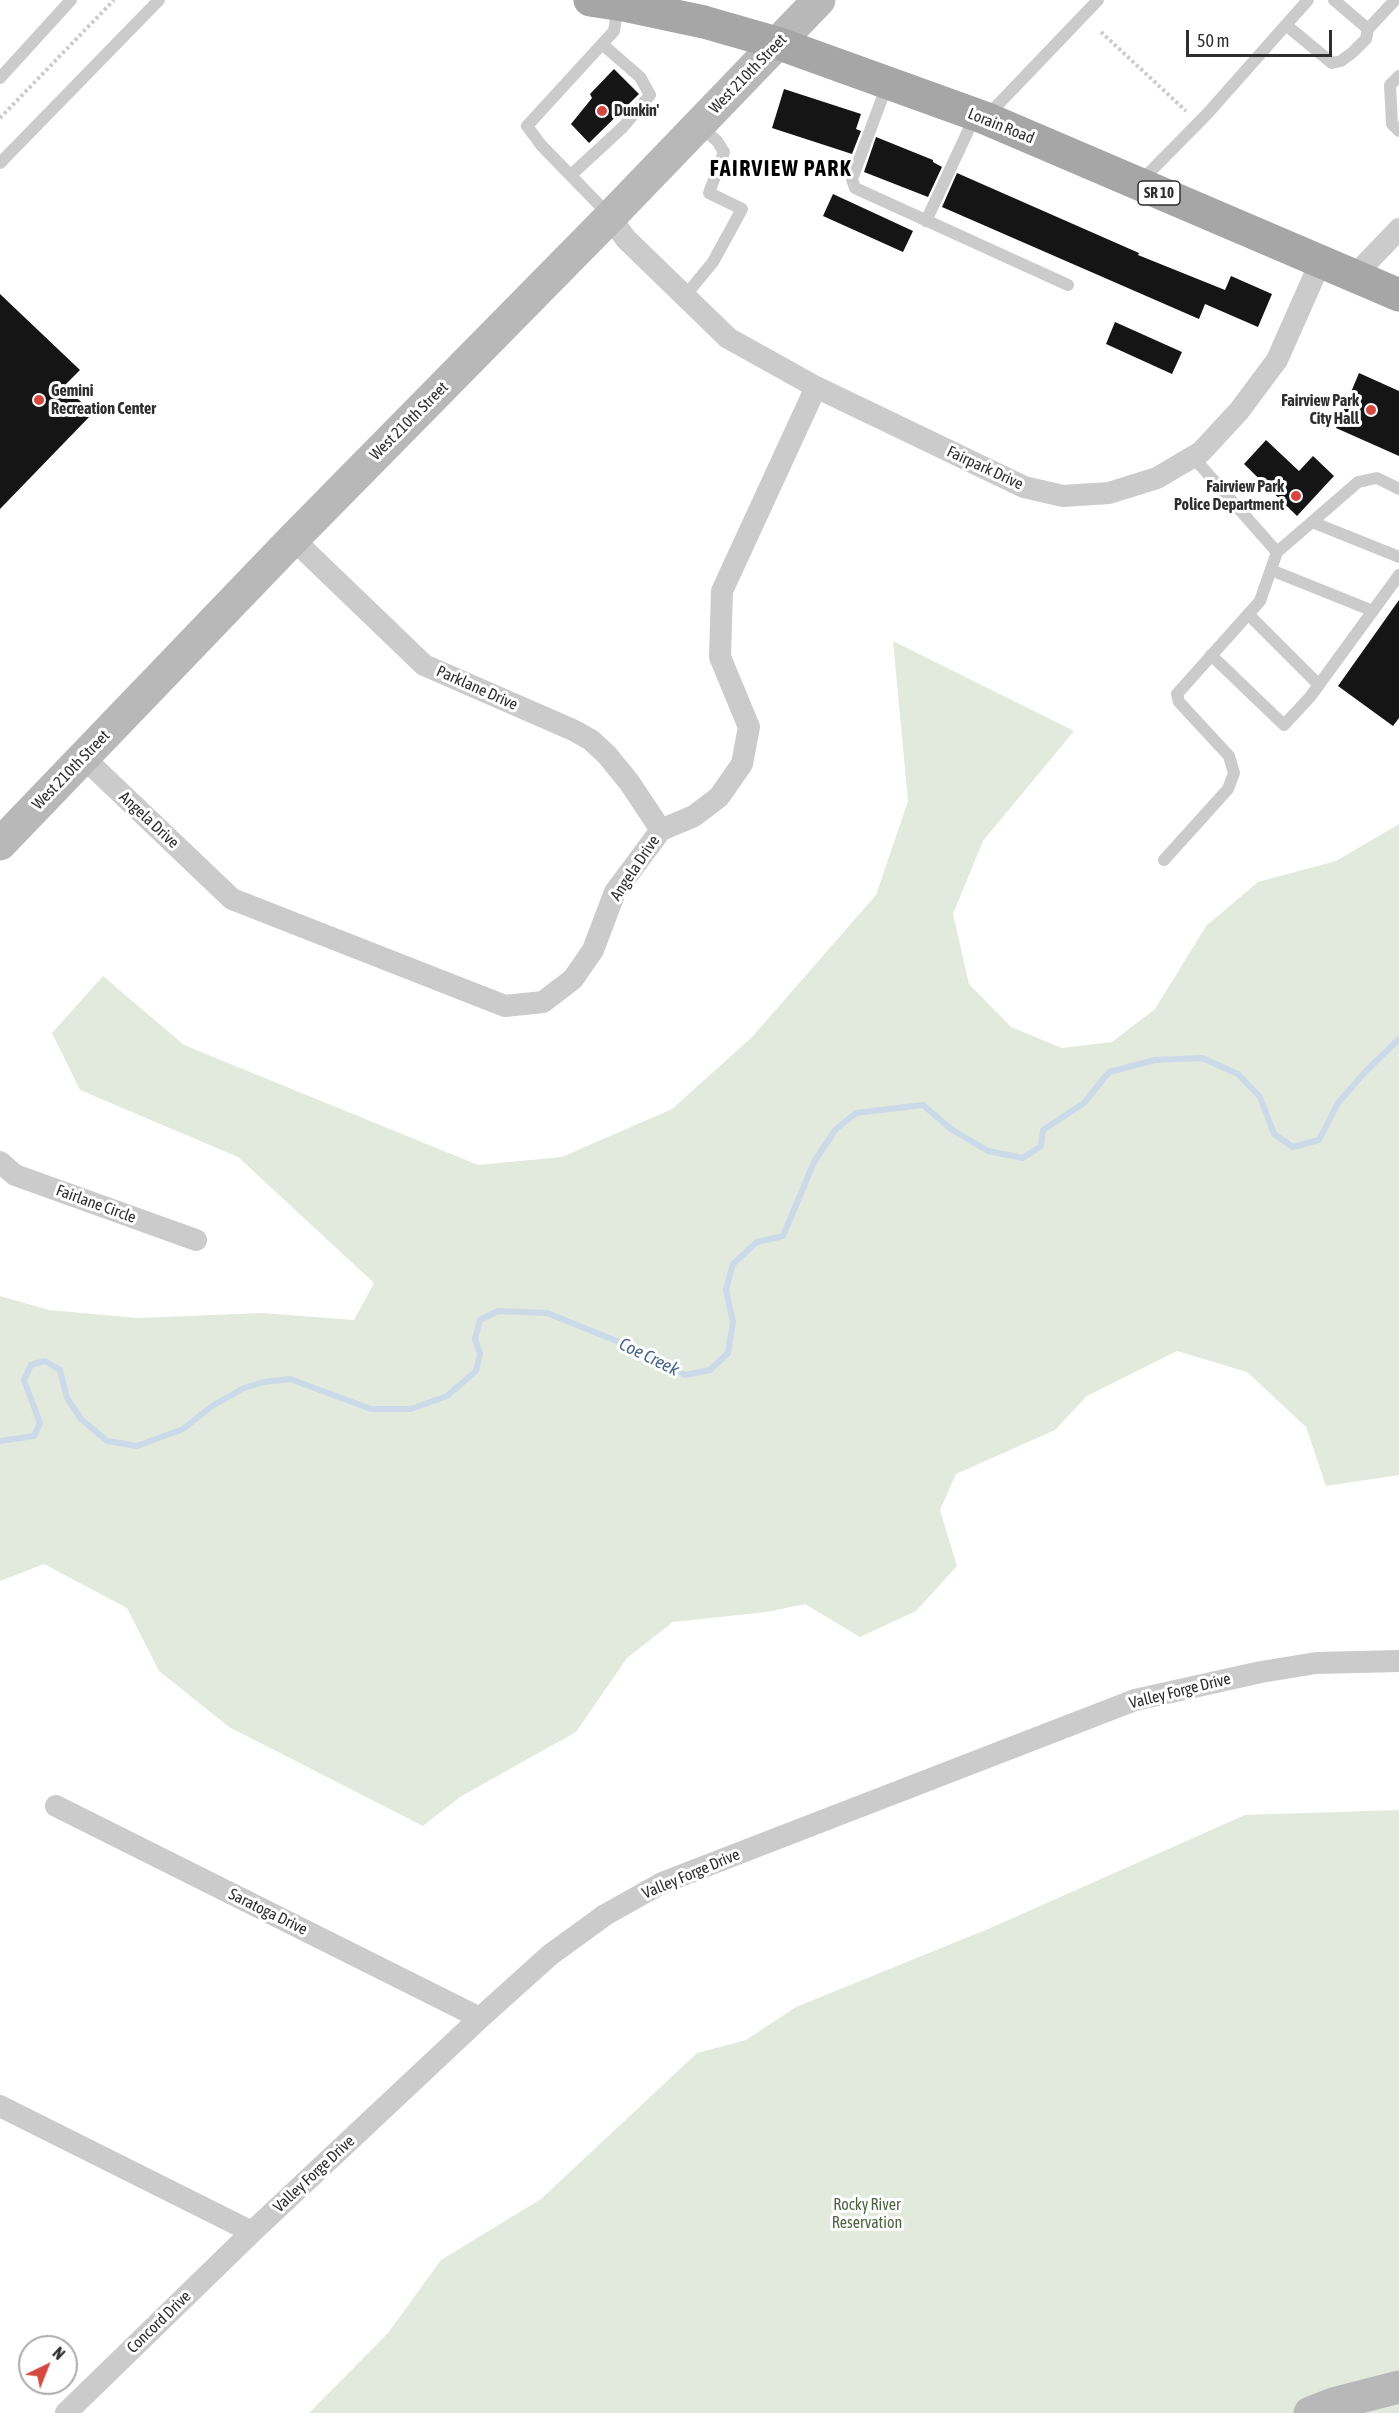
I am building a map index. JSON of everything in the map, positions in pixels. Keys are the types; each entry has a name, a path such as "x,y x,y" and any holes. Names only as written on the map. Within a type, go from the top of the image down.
{"main road":[{"name":"Lorain Road","path":"615,2 704,22 777,44 980,116 1399,295"}],"street":[{"name":"West 210th Street","path":"0,844 293,539 610,217 819,0"},
{"name":"Fairpark Drive","path":"610,217 626,239 728,338 816,387 1024,487 1063,496 1109,493 1157,478 1201,452 1239,411 1277,360 1320,263"},
{"path":"1355,275 1399,229"},
{"name":"Angela Drive","path":"83,757 232,899 505,1006 543,1002 573,979 593,950 615,892 661,830 694,816 719,797 742,764 750,727 720,657 722,591 816,387"},
{"name":"Parklane Drive","path":"293,539 424,665 591,740 607,755 629,782 661,830"},
{"name":"Fairlane Circle","path":"0,1162 15,1175 196,1240"},
{"name":"Valley Forge Drive","path":"252,2232 549,1955 605,1915 662,1883 1134,1700 1261,1672 1316,1663 1399,1661"},
{"name":"Saratoga Drive","path":"56,1806 480,2018"},
{"path":"0,2106 252,2232"},
{"name":"Concord Drive","path":"66,2413 252,2232"},
{"path":"1310,2413 1333,2404 1399,2387"}],"lane":[{"path":"0,78 71,0"},
{"path":"0,163 159,0"},
{"path":"926,221 980,116 1098,0"},
{"path":"1138,184 1208,113 1308,0"},
{"path":"1334,0 1368,29"},
{"path":"1286,25 1332,63 1341,61 1366,39 1368,29 1395,0"},
{"path":"610,217 541,145 527,126 614,31 615,2"},
{"path":"571,176 624,127 650,95 640,77 602,44"},
{"path":"1399,76 1390,85 1392,124 1399,131"},
{"path":"888,84 852,179 855,188 1068,285"},
{"path":"685,296 713,262 742,208 709,193 724,152 717,141 699,124"},
{"path":"1193,457 1277,552"},
{"path":"1164,860 1228,789 1234,773 1229,756 1179,702 1177,694 1260,601 1277,552 1358,482 1377,478 1399,489"},
{"path":"1312,522 1399,557"},
{"path":"1271,570 1373,611"},
{"path":"1211,655 1284,725 1319,685 1399,575"},
{"path":"1248,614 1319,685"}],"path":[{"path":"0,118 114,0"},
{"path":"1101,32 1185,111"}],"green space":[{"path":"893,641 1074,731 983,841 953,914 969,984 1011,1027 1062,1048 1112,1042 1155,1009 1206,926 1258,882 1336,861 1399,824 1399,1475 1326,1486 1306,1427 1247,1372 1177,1351 1087,1396 1055,1430 956,1474 940,1510 957,1566 916,1611 860,1637 805,1604 767,1612 673,1622 627,1658 576,1732 460,1797 423,1826 229,1727 159,1671 127,1608 44,1564 0,1581 0,1296 49,1310 137,1318 262,1313 354,1320 374,1283 238,1157 80,1090 52,1033 103,976 184,1045 478,1165 562,1157 672,1109 752,1037 876,895 908,801"},
{"name":"Rocky River Reservation","path":"1399,1810 1399,2413 309,2413 388,2333 441,2260 541,2199 697,2053 746,2040 796,2007 988,1929 1245,1815"}],"building":[{"name":"Dunkin'","path":"614,69 639,94 589,143 571,124 592,98 590,94"},
{"path":"784,89 861,114 856,129 861,131 852,154 772,128"},
{"path":"876,137 933,160 942,167 928,197 864,172"},
{"path":"957,173 1139,253 1138,255 1225,290 1231,276 1272,294 1258,327 1205,304 1199,319 942,207"},
{"path":"833,194 913,231 903,252 823,216"},
{"name":"Gemini Recreation Center","path":"0,294 80,370 64,386 93,413 0,509"},
{"path":"1115,322 1182,352 1172,374 1106,344"},
{"name":"Fairview Park City Hall","path":"1359,373 1399,391 1399,456 1336,428"},
{"name":"Fairview Park Police Department","path":"1266,440 1299,471 1313,456 1334,476 1297,516 1244,464"},
{"path":"1399,600 1399,718 1393,726 1338,686"}],"waterway":[{"name":"Coe Creek","path":"0,1441 34,1436 40,1423 24,1380 31,1365 45,1361 60,1370 67,1398 81,1419 107,1441 137,1446 183,1429 212,1406 244,1388 264,1382 290,1379 371,1409 411,1409 447,1396 476,1371 480,1354 475,1339 480,1320 498,1311 547,1313 644,1352 685,1375 710,1370 728,1353 733,1322 726,1289 733,1264 757,1242 783,1236 814,1162 836,1129 856,1113 923,1105 951,1129 988,1151 1023,1158 1041,1146 1043,1130 1084,1103 1109,1072 1155,1060 1202,1058 1238,1074 1260,1097 1274,1134 1293,1147 1319,1140 1338,1103 1366,1071 1399,1039"}],"place":[{"name":"Dunkin'","path":"602,111"},
{"name":"Gemini Recreation Center","path":"39,400"},
{"name":"Fairview Park City Hall","path":"1371,410"},
{"name":"Fairview Park Police Department","path":"1296,496"}],"district":[{"name":"FAIRVIEW PARK","path":"781,169"}]}
